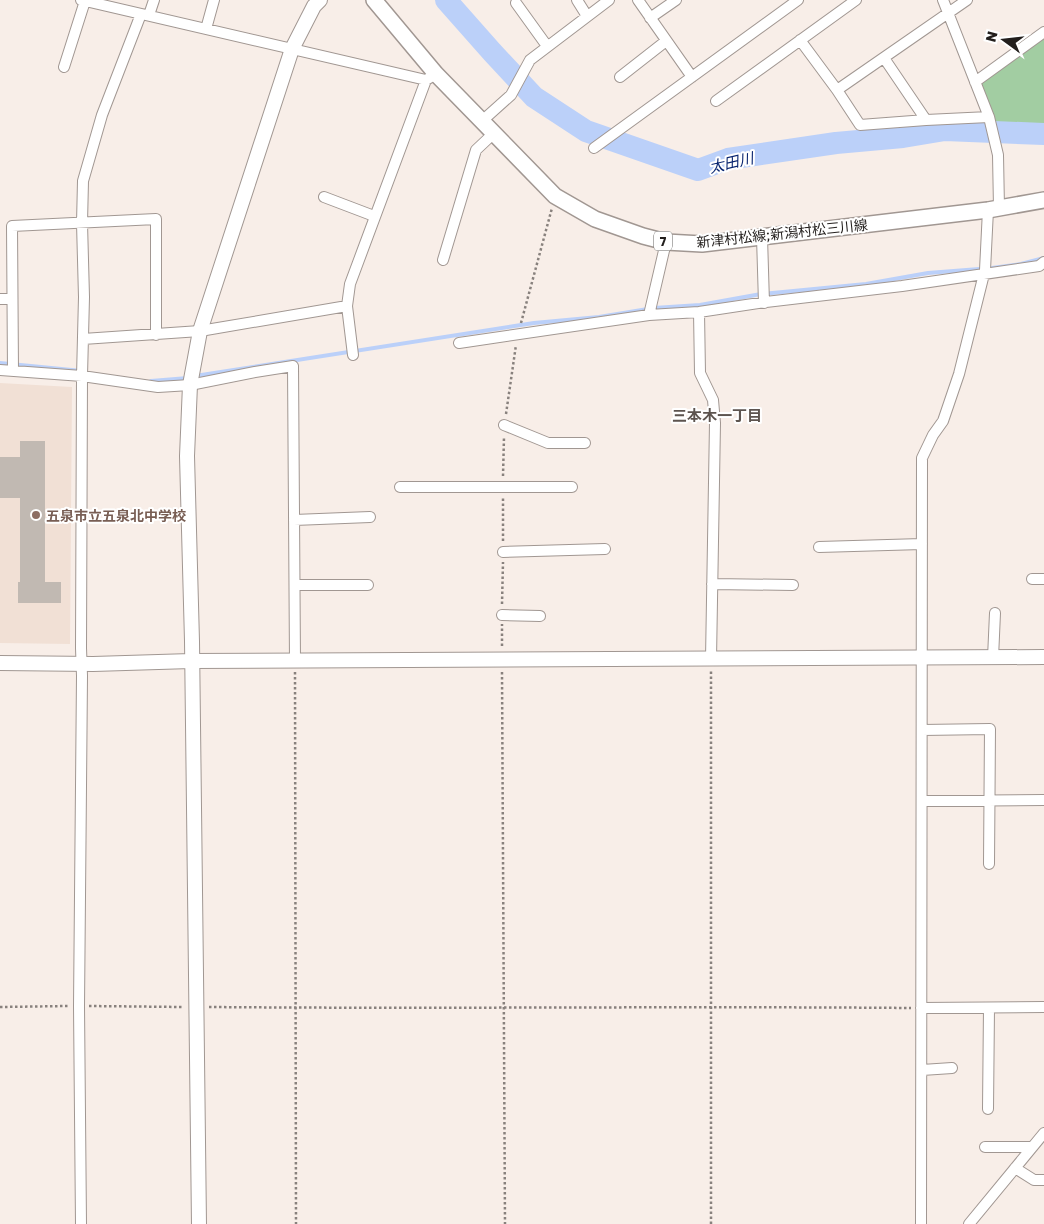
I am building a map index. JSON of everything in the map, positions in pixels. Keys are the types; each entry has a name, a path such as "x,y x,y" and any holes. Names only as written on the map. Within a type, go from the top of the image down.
{"main road":[{"name":"新津村松線;新潟村松三川線","path":"374,0 431,77 482,121 555,196 595,219 643,236 666,242 702,244 994,209 1044,200"}],"street":[{"path":"81,1224 83,181 102,115 145,15 154,0"},
{"path":"206,28 214,0"},
{"path":"199,1224 187,456 190,385 200,331 292,49 314,6 320,0"},
{"path":"577,0 588,16"},
{"path":"482,121 511,95 530,60 609,0"},
{"path":"638,0 692,77"},
{"path":"650,18 676,0"},
{"path":"594,148 798,0"},
{"path":"716,100 856,0"},
{"path":"921,1224 922,458 942,421 954,390 984,274 994,209 998,155 989,118 943,0"},
{"path":"837,90 966,0"},
{"path":"64,67 83,1 292,49 431,77 374,216 350,284 347,306 352,355"},
{"path":"516,3 547,46"},
{"path":"975,82 1044,32"},
{"path":"800,40 860,125 989,118"},
{"path":"620,77 666,41"},
{"path":"884,58 926,120"},
{"path":"443,260 476,150 494,133"},
{"path":"324,197 374,216"},
{"path":"13,371 12,226 156,219 156,335"},
{"path":"762,238 764,303"},
{"path":"649,315 666,242"},
{"path":"459,343 649,315 700,312 902,286 1039,266 1044,262"},
{"path":"0,298 12,299"},
{"path":"83,338 200,331 347,306"},
{"path":"700,312 700,372 714,400 711,659"},
{"path":"0,370 82,376 158,387 190,385 293,366 296,661"},
{"path":"504,425 548,443 585,442"},
{"path":"400,487 572,487"},
{"path":"294,520 370,517"},
{"path":"819,547 922,544"},
{"path":"503,552 605,549"},
{"path":"1032,579 1044,579"},
{"path":"712,584 793,585"},
{"path":"295,585 368,585"},
{"path":"993,658 995,613"},
{"path":"502,615 540,616"},
{"path":"0,663 1044,657"},
{"path":"922,730 990,729 988,864"},
{"path":"922,801 1044,800"},
{"path":"921,1008 1044,1006"},
{"path":"988,1109 989,1008"},
{"path":"922,1070 952,1068"},
{"path":"968,1224 1044,1133"},
{"path":"985,1146 1032,1147"},
{"path":"1015,1168 1034,1180 1044,1180"}],"path":[{"path":"519,329 555,196"},
{"path":"711,659 711,1224"},
{"path":"501,660 505,1224"},
{"path":"296,661 296,1224"},
{"path":"0,1007 80,1006"},
{"path":"295,1008 921,1008"}],"shaded area":[{"name":"五泉市立五泉北中学校","path":"0,383 72,387 70,644 0,643"}],"green space":[{"path":"1044,32 1044,134 992,129 975,82"}],"building":[{"path":"20,441 45,441 45,582 61,582 61,603 18,603 18,582 20,582 20,498 0,498 0,457 20,457"}],"waterway":[{"name":"太田川","path":"446,0 534,97 586,131 698,170 728,159 836,143 903,137 945,130 1044,134"},
{"path":"195,376 534,323 599,317 654,308 700,305 761,294 866,284 928,273 992,268 1021,264 1044,258"},
{"path":"0,363 82,371"},
{"path":"151,381 188,378"}],"place":[{"name":"五泉市立五泉北中学校","path":"36,515"}],"district":[{"name":"三本木一丁目","path":"717,415"}]}
